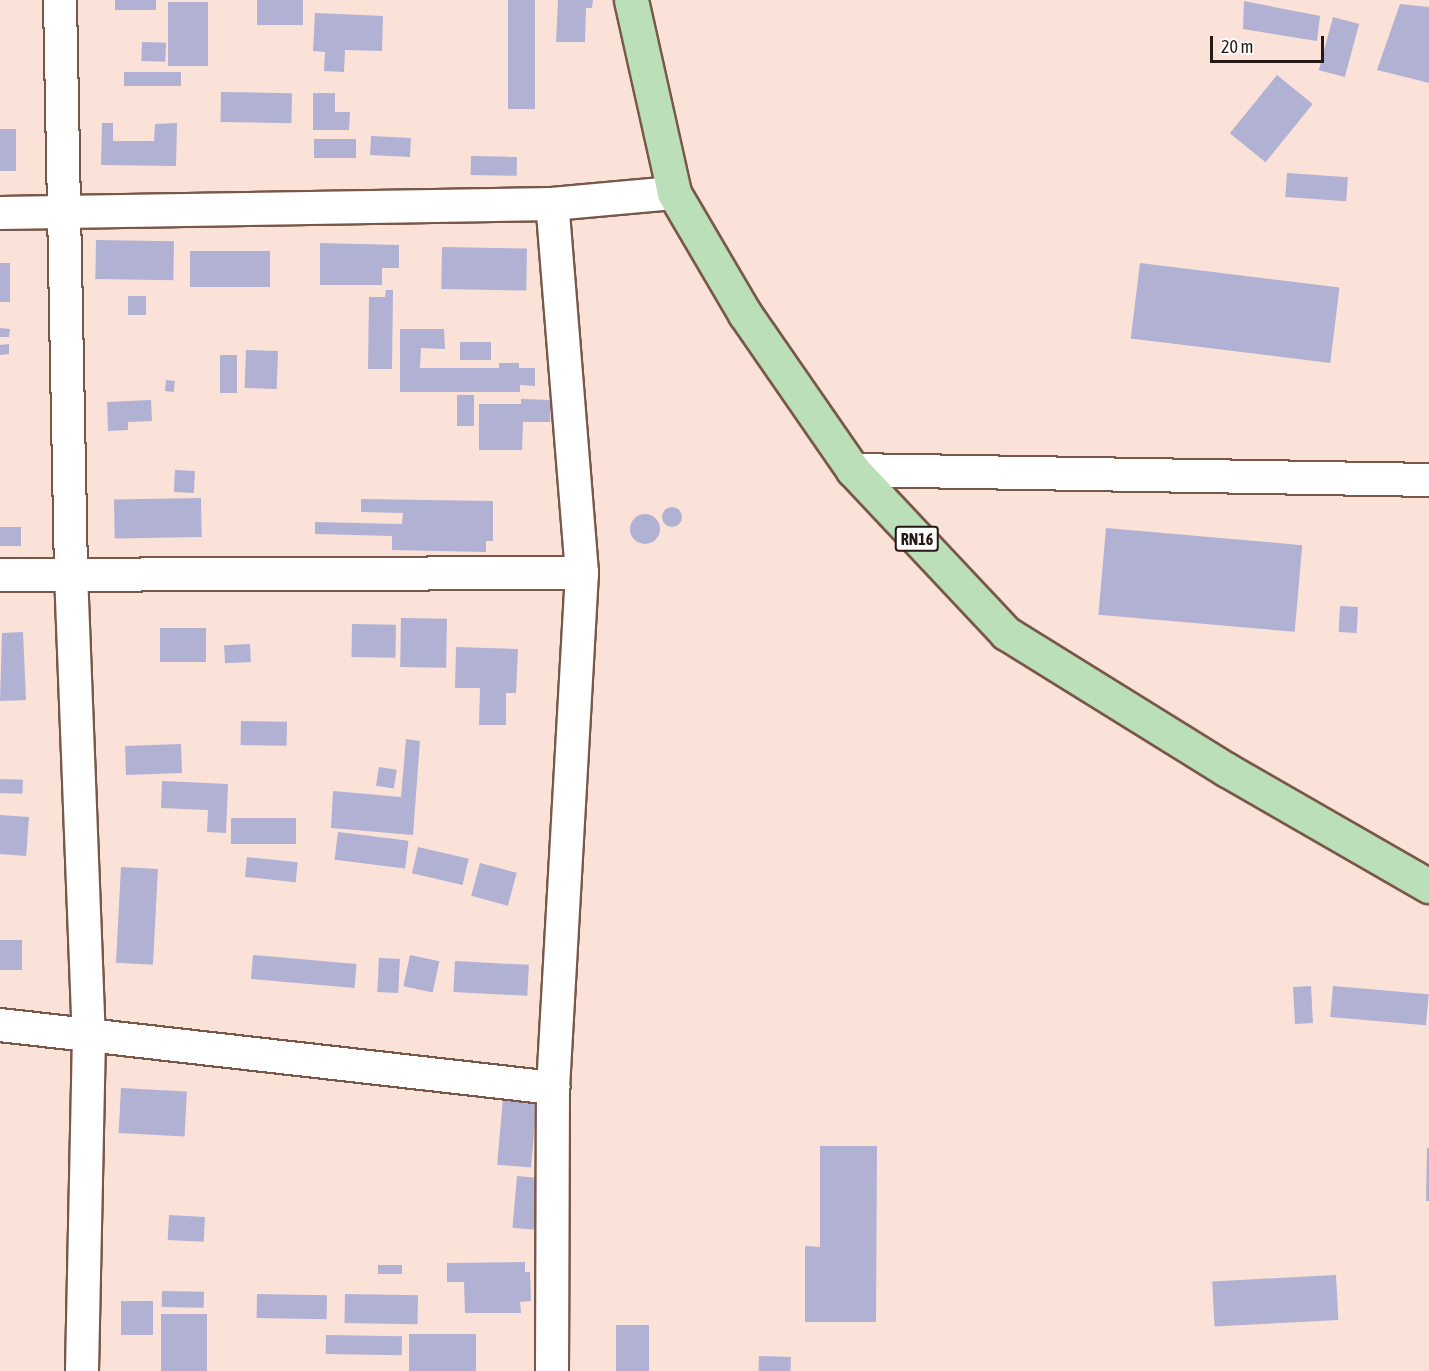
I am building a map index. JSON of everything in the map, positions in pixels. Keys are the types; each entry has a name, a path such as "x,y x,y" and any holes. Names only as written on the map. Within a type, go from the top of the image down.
{"main road":[{"name":"RN16","path":"631,0 674,193 745,314 853,470 1006,633 1227,770 1429,886"}],"street":[{"path":"60,0 71,573 89,1035 82,1371"},
{"path":"0,213 552,204 674,193"},
{"path":"552,204 582,573 554,1088 552,1371"},
{"path":"853,470 1429,480"},
{"path":"0,575 582,573"},
{"path":"0,1025 554,1088"}],"building":[{"path":"115,0 156,0 156,10 115,10"},
{"path":"257,0 303,0 303,25 257,25"},
{"path":"508,0 535,0 535,109 508,109"},
{"path":"558,0 593,0 592,8 586,8 585,42 556,42"},
{"path":"1244,1 1320,16 1317,41 1243,29"},
{"path":"168,2 208,2 208,66 168,66"},
{"path":"1400,4 1429,7 1429,83 1377,70"},
{"path":"315,13 383,16 382,51 345,50 344,72 324,71 325,52 313,51"},
{"path":"1333,17 1359,24 1345,77 1319,70"},
{"path":"142,42 166,43 165,62 141,61"},
{"path":"124,72 181,72 181,86 124,86"},
{"path":"1277,75 1313,104 1266,162 1230,133"},
{"path":"221,92 292,93 291,123 220,122"},
{"path":"313,93 335,93 335,112 350,112 349,130 313,130"},
{"path":"102,123 113,123 113,141 154,141 155,124 177,123 176,166 101,165"},
{"path":"0,129 16,129 16,171 0,171"},
{"path":"371,136 411,138 410,157 370,155"},
{"path":"314,139 356,139 356,158 314,158"},
{"path":"471,156 517,157 517,176 471,175"},
{"path":"1287,173 1348,177 1346,201 1285,197"},
{"path":"96,240 174,241 173,280 95,279"},
{"path":"320,243 399,245 399,268 382,268 382,285 320,285"},
{"path":"442,247 527,248 526,290 441,289"},
{"path":"190,251 270,251 270,287 190,287"},
{"path":"0,263 10,263 10,302 0,302"},
{"path":"1140,263 1340,287 1330,363 1131,338"},
{"path":"386,290 393,290 392,369 368,369 369,297 385,297"},
{"path":"128,296 146,296 146,315 128,315"},
{"path":"0,328 10,329 9,337 0,337"},
{"path":"400,329 444,329 445,349 421,348 420,368 499,368 499,363 519,363 519,368 535,368 535,386 520,385 520,392 400,392"},
{"path":"460,342 491,342 491,360 460,360"},
{"path":"9,344 9,354 0,355 0,345"},
{"path":"246,350 278,351 277,389 245,388"},
{"path":"220,355 237,355 237,393 220,393"},
{"path":"166,380 175,381 174,392 165,391"},
{"path":"457,395 474,395 474,426 457,426"},
{"path":"521,399 551,400 550,422 523,422 522,450 479,450 479,404 521,404"},
{"path":"151,400 152,421 128,422 128,430 108,431 107,402"},
{"path":"175,470 195,471 194,493 174,492"},
{"path":"201,498 202,537 115,539 114,500"},
{"path":"361,499 493,501 493,541 486,541 486,552 392,550 392,536 315,534 315,522 402,524 403,513 361,512"},
{"path":"672,507 679,510 682,517 679,524 672,527 665,524 662,517 665,510"},
{"path":"645,514 656,518 660,529 656,540 645,544 634,540 630,529 634,518"},
{"path":"0,527 21,527 21,546 0,546"},
{"path":"1106,528 1302,545 1295,632 1098,615"},
{"path":"1340,606 1358,607 1357,633 1339,632"},
{"path":"401,618 447,619 446,668 400,667"},
{"path":"352,624 396,625 395,658 351,657"},
{"path":"160,628 206,628 206,662 160,662"},
{"path":"23,632 26,700 0,701 2,633"},
{"path":"250,644 251,662 225,663 224,645"},
{"path":"456,647 518,649 516,693 506,693 506,725 479,725 480,688 455,688"},
{"path":"241,721 287,722 287,746 241,745"},
{"path":"406,739 420,741 413,835 331,828 333,791 401,797"},
{"path":"181,744 182,773 126,775 125,746"},
{"path":"379,767 397,770 394,789 376,786"},
{"path":"0,779 23,780 22,794 0,793"},
{"path":"162,781 228,784 226,833 207,832 208,810 161,808"},
{"path":"0,815 29,817 26,856 0,854"},
{"path":"231,818 296,818 296,844 231,844"},
{"path":"338,832 408,841 405,868 335,860"},
{"path":"418,847 469,859 463,885 412,873"},
{"path":"247,857 298,862 296,882 245,877"},
{"path":"480,863 517,873 508,906 471,896"},
{"path":"121,867 158,869 153,965 116,963"},
{"path":"0,940 22,940 22,970 0,970"},
{"path":"253,955 357,964 355,988 251,979"},
{"path":"410,955 439,961 433,993 403,986"},
{"path":"379,958 400,959 398,993 377,992"},
{"path":"455,961 529,965 527,996 453,992"},
{"path":"1311,986 1313,1023 1295,1024 1293,987"},
{"path":"1333,986 1429,994 1426,1025 1330,1017"},
{"path":"505,1075 539,1078 531,1168 497,1165"},
{"path":"121,1088 187,1091 185,1136 119,1133"},
{"path":"820,1146 877,1146 876,1322 805,1322 805,1246 820,1247"},
{"path":"1427,1148 1429,1148 1429,1201 1426,1201"},
{"path":"517,1176 539,1178 534,1230 512,1228"},
{"path":"169,1215 205,1217 204,1242 168,1240"},
{"path":"525,1262 525,1272 530,1272 531,1301 520,1302 521,1313 465,1313 464,1282 447,1282 447,1263"},
{"path":"378,1265 402,1265 402,1274 378,1274"},
{"path":"1336,1275 1338,1320 1215,1326 1212,1281"},
{"path":"162,1291 204,1292 204,1308 162,1307"},
{"path":"257,1294 327,1295 327,1319 257,1318"},
{"path":"345,1294 418,1295 417,1324 344,1323"},
{"path":"121,1301 153,1301 153,1335 121,1335"},
{"path":"161,1314 207,1314 207,1371 161,1371"},
{"path":"616,1325 649,1325 649,1371 616,1371"},
{"path":"409,1334 476,1334 476,1371 409,1371"},
{"path":"326,1335 402,1336 402,1355 326,1354"},
{"path":"759,1356 791,1357 790,1371 758,1371"}]}
